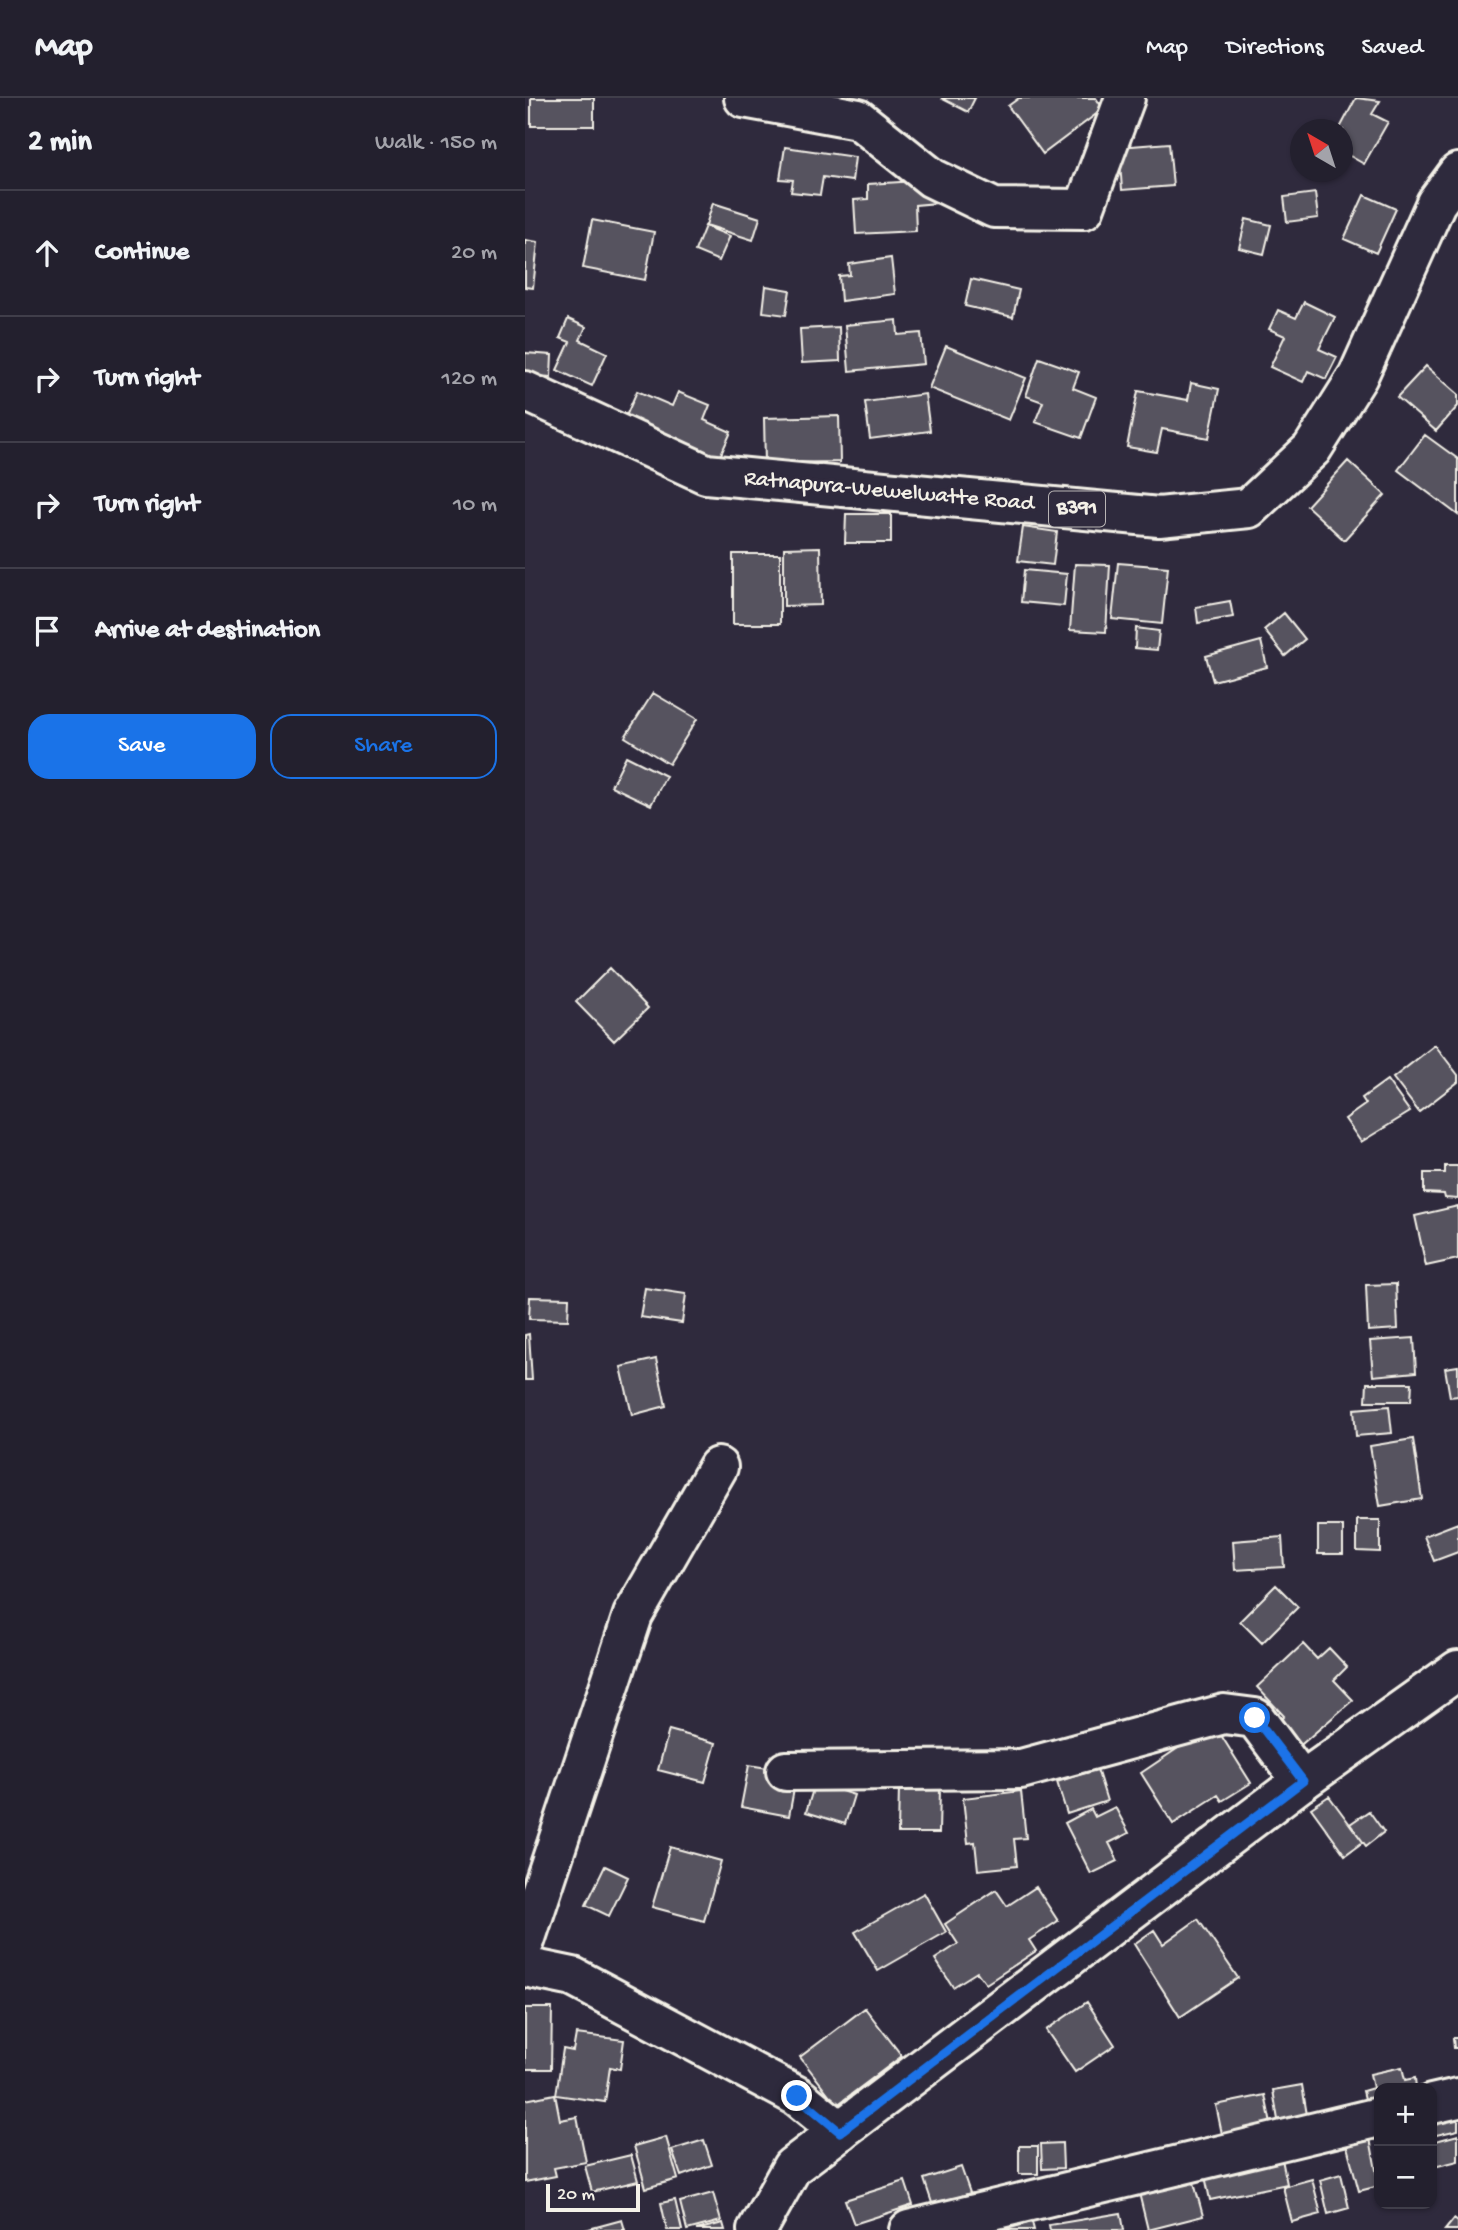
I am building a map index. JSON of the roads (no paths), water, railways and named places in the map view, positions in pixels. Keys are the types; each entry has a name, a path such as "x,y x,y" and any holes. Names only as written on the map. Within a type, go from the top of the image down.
{"street":[{"path":"744,98 858,119 932,178 994,208 1084,209 1125,98"},
{"name":"Ratnapura-Wewelwatte Road","path":"525,391 706,474 1159,517 1249,508 1312,449 1339,407 1358,376 1436,203 1458,173"},
{"path":"525,1941 633,1615 718,1467"},
{"path":"757,2230 792,2167 1303,1781 1458,1670"},
{"path":"786,1771 1021,1769 1224,1714 1255,1718 1303,1781"},
{"path":"525,1967 573,1977 797,2096 840,2132"},
{"path":"1437,2103 1458,2098"},
{"path":"909,2230 1374,2118"}]}
